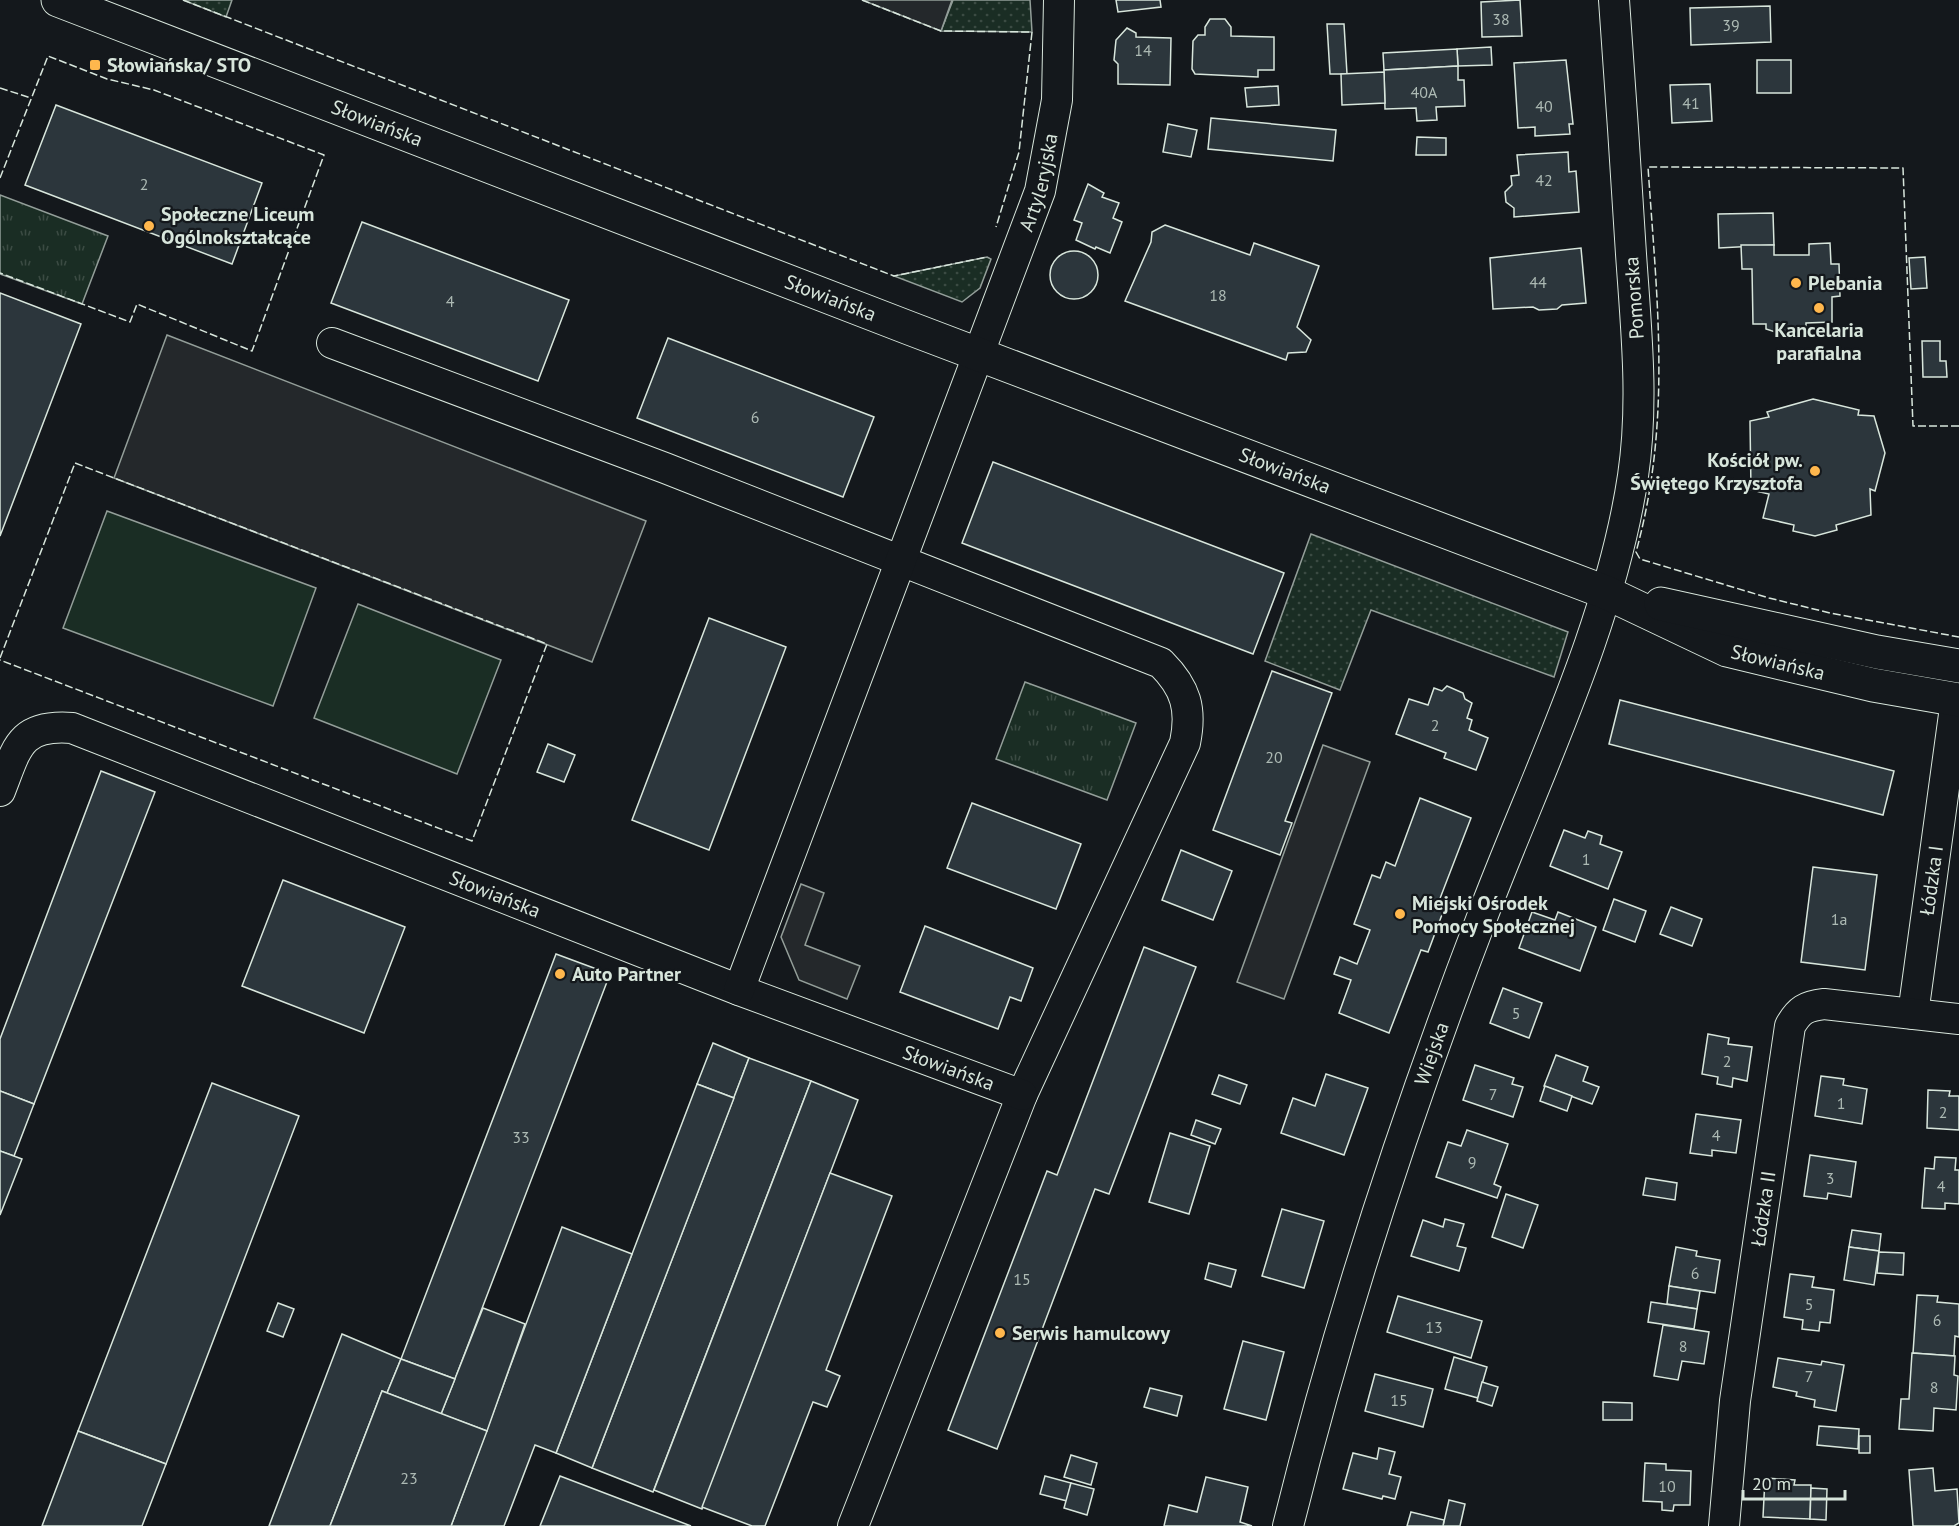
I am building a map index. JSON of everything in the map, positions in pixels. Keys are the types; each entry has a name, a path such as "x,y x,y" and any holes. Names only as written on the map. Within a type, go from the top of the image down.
{"street":[{"name":"Słowiańska","path":"58,0 1605,592 1727,650 1873,686 1957,700"},
{"name":"Artyleryjska","path":"739,990 1040,191 1051,143 1060,47 1059,0"},
{"name":"Pomorska","path":"1605,592 1632,481 1640,387 1614,0"},
{"path":"332,343 665,468 901,563 1161,663 1174,676 1189,714 1185,743 1022,1095 853,1526"},
{"name":"Słowiańska","path":"1605,592 1877,652 1959,666"},
{"name":"Wiejska","path":"1288,1526 1324,1388 1395,1156 1476,931 1581,666 1605,592"},
{"name":"Łódzka I","path":"1913,1014 1957,700"},
{"name":"Słowiańska","path":"0,791 16,750 31,732 51,726 72,728 739,990 1022,1095"},
{"name":"Łódzka II","path":"1724,1526 1735,1401 1790,1026 1797,1013 1809,1006 1824,1004 1913,1014"},
{"path":"1913,1014 1959,1019"}],"green space":[{"path":"183,0 232,0 226,17"},
{"path":"953,0 1030,0 1032,32 941,31"},
{"path":"0,195 108,236 82,304 0,274"},
{"path":"987,257 991,259 980,288 962,302 894,276"},
{"path":"107,511 316,588 273,706 63,628"},
{"path":"1311,534 1568,632 1554,677 1371,610 1340,690 1265,661"},
{"path":"358,604 501,660 457,774 314,718"},
{"path":"1025,682 1136,723 1107,800 996,759"}],"shaded area":[{"path":"862,0 952,0 941,31"},
{"path":"167,335 646,521 592,662 114,478"},
{"path":"1323,745 1370,762 1284,999 1237,982"},
{"path":"801,884 824,893 805,945 860,966 847,999 799,980 781,937"}],"building":[{"path":"1116,0 1160,0 1161,7 1118,12"},
{"path":"1520,0 1522,36 1482,37 1481,2"},
{"path":"1770,6 1771,42 1691,45 1690,8"},
{"path":"1210,19 1225,19 1231,27 1231,36 1274,37 1274,70 1258,70 1258,77 1195,74 1192,69 1193,41 1198,35 1205,35 1205,27"},
{"path":"1327,24 1344,24 1347,74 1330,74"},
{"path":"1127,28 1136,33 1136,37 1171,38 1170,85 1118,84 1118,64 1114,60 1116,40"},
{"path":"1491,47 1492,65 1458,66 1457,49"},
{"path":"1457,49 1458,66 1384,70 1383,53"},
{"path":"1566,60 1573,124 1569,124 1570,134 1535,136 1535,127 1518,128 1514,63"},
{"path":"1757,60 1791,60 1791,93 1757,93"},
{"path":"1458,66 1458,80 1464,80 1465,106 1436,107 1437,120 1417,121 1416,108 1385,109 1384,70"},
{"path":"1384,72 1385,103 1342,105 1341,74"},
{"path":"1710,84 1712,121 1672,123 1670,85"},
{"path":"1278,86 1279,105 1247,107 1245,88"},
{"path":"56,105 262,183 232,264 25,185"},
{"path":"1211,118 1336,130 1333,161 1208,149"},
{"path":"1168,124 1197,130 1191,157 1163,152"},
{"path":"1417,137 1446,138 1446,155 1416,155"},
{"path":"1568,152 1569,172 1576,171 1579,212 1514,217 1514,208 1506,202 1505,192 1512,185 1511,176 1519,175 1517,155"},
{"path":"1088,184 1104,193 1102,197 1119,203 1113,218 1122,222 1110,253 1076,240 1082,223 1074,220"},
{"path":"1773,213 1774,245 1719,248 1718,214"},
{"path":"362,222 569,300 538,381 331,303"},
{"path":"1165,225 1250,255 1254,243 1319,266 1297,327 1311,340 1306,352 1288,353 1286,360 1125,301 1151,242 1152,232"},
{"name":"Plebania","path":"1830,243 1831,264 1839,264 1840,296 1832,297 1832,322 1806,323 1806,329 1785,335 1766,329 1766,324 1753,324 1752,269 1742,269 1741,245 1774,245 1774,255 1809,255 1809,244"},
{"path":"1581,248 1586,303 1562,305 1557,309 1539,310 1533,307 1493,309 1490,258"},
{"path":"1069,251 1079,251 1094,261 1098,275 1097,284 1088,295 1079,299 1069,299 1054,289 1050,280 1050,270 1060,255"},
{"path":"1925,257 1927,288 1911,289 1909,258"},
{"path":"0,293 81,324 0,536"},
{"path":"668,338 874,417 843,497 637,418"},
{"path":"1922,341 1940,341 1940,361 1946,361 1947,377 1923,377"},
{"name":"Kościół pw. Świętego Krzysztofa","path":"1813,399 1859,410 1858,415 1874,416 1885,453 1875,491 1870,489 1871,515 1836,525 1837,530 1815,536 1793,531 1794,525 1763,518 1769,494 1751,490 1750,421 1769,417 1767,412"},
{"path":"993,462 1284,573 1253,654 962,543"},
{"path":"709,618 786,647 709,850 632,820"},
{"path":"1272,671 1332,693 1285,821 1292,823 1280,855 1213,830"},
{"path":"1447,686 1463,693 1465,699 1472,703 1467,718 1472,720 1469,730 1488,738 1476,770 1444,758 1446,753 1396,734 1409,699 1428,705 1434,688 1442,691"},
{"path":"1620,700 1894,771 1883,815 1609,744"},
{"path":"548,744 575,755 564,782 537,772"},
{"path":"101,771 155,792 34,1104 0,1091 0,1039"},
{"name":"Miejski Ośrodek Pomocy Społecznej","path":"1420,798 1471,818 1439,901 1446,904 1428,952 1421,950 1389,1033 1339,1013 1351,980 1334,974 1340,957 1357,964 1370,930 1354,924 1372,875 1380,878 1386,862 1395,866"},
{"path":"972,803 1081,844 1056,909 947,868"},
{"path":"1564,830 1585,838 1588,831 1602,836 1600,844 1622,852 1608,889 1550,866"},
{"path":"1181,850 1232,871 1213,920 1162,900"},
{"path":"1813,867 1877,875 1865,970 1801,962"},
{"path":"283,880 405,927 364,1033 242,986"},
{"path":"1614,899 1646,911 1635,942 1603,930"},
{"path":"1671,907 1702,919 1692,946 1660,934"},
{"path":"1532,912 1555,920 1558,912 1596,927 1580,971 1519,948"},
{"path":"925,926 1033,968 1021,1001 1010,997 998,1029 900,992"},
{"path":"1144,947 1196,967 1109,1194 1095,1189 997,1449 948,1430 1047,1171 1057,1175"},
{"path":"556,954 610,974 455,1379 401,1359"},
{"path":"1503,988 1542,1003 1529,1038 1490,1023"},
{"path":"1708,1034 1729,1038 1728,1044 1752,1047 1747,1081 1733,1078 1732,1087 1717,1084 1718,1077 1702,1074"},
{"path":"713,1043 749,1058 734,1098 697,1084"},
{"path":"1556,1055 1588,1067 1583,1081 1599,1087 1592,1104 1544,1086"},
{"path":"749,1058 811,1081 653,1492 592,1468"},
{"path":"1475,1065 1514,1078 1512,1084 1523,1087 1513,1117 1463,1100"},
{"path":"1326,1074 1368,1088 1344,1155 1281,1133 1293,1098 1315,1106"},
{"path":"1219,1075 1247,1085 1240,1104 1212,1094"},
{"path":"1821,1076 1844,1079 1843,1085 1867,1089 1862,1124 1815,1116"},
{"path":"811,1081 858,1100 702,1509 654,1490"},
{"path":"212,1083 299,1116 166,1464 78,1431"},
{"path":"697,1084 734,1098 592,1468 556,1453"},
{"path":"1545,1086 1572,1096 1567,1111 1540,1101"},
{"path":"1928,1090 1950,1091 1949,1096 1959,1096 1959,1130 1927,1128"},
{"path":"0,1091 34,1104 14,1156 0,1151"},
{"path":"1696,1114 1741,1120 1736,1153 1712,1150 1712,1156 1690,1153"},
{"path":"1196,1120 1221,1129 1215,1144 1191,1135"},
{"path":"1467,1130 1508,1144 1494,1184 1501,1187 1497,1198 1436,1177 1448,1142 1461,1146"},
{"path":"1170,1133 1210,1146 1189,1214 1149,1202"},
{"path":"0,1151 22,1159 0,1215"},
{"path":"1810,1155 1856,1162 1851,1197 1828,1193 1827,1199 1804,1196"},
{"path":"1935,1157 1956,1158 1955,1170 1959,1170 1959,1204 1945,1203 1945,1209 1922,1208 1925,1168 1934,1169"},
{"path":"830,1173 892,1196 826,1370 840,1376 827,1407 813,1402 765,1526 752,1526 702,1507"},
{"path":"1646,1178 1677,1183 1675,1200 1643,1195"},
{"path":"1506,1194 1538,1205 1523,1248 1492,1237"},
{"path":"1282,1209 1324,1221 1304,1288 1262,1276"},
{"path":"1445,1219 1464,1224 1457,1246 1466,1248 1459,1271 1411,1256 1423,1220 1443,1227"},
{"path":"562,1227 632,1254 556,1453 535,1445 504,1526 451,1526"},
{"path":"1852,1230 1881,1234 1879,1251 1849,1247"},
{"path":"1676,1247 1697,1251 1696,1256 1720,1260 1715,1293 1669,1286"},
{"path":"1849,1247 1879,1251 1874,1285 1844,1280"},
{"path":"1879,1252 1904,1253 1903,1275 1877,1273"},
{"path":"1209,1263 1236,1270 1231,1287 1205,1279"},
{"path":"1790,1274 1814,1277 1812,1287 1834,1290 1830,1323 1820,1322 1819,1331 1802,1329 1803,1320 1784,1317"},
{"path":"1669,1286 1700,1291 1697,1309 1667,1304"},
{"path":"1917,1295 1938,1296 1937,1302 1959,1304 1959,1337 1955,1336 1954,1356 1913,1353"},
{"path":"1398,1296 1482,1321 1471,1358 1387,1332"},
{"path":"1651,1302 1697,1309 1694,1329 1648,1322"},
{"path":"278,1303 294,1309 283,1337 267,1331"},
{"path":"483,1308 525,1324 487,1431 441,1414"},
{"path":"1663,1325 1709,1332 1704,1364 1682,1361 1678,1380 1654,1376"},
{"path":"342,1334 401,1359 387,1393 382,1391 330,1526 269,1526"},
{"path":"1243,1341 1284,1352 1266,1420 1224,1409"},
{"path":"1912,1353 1955,1356 1954,1375 1958,1376 1956,1410 1934,1408 1933,1431 1899,1429 1901,1399 1909,1399"},
{"path":"1454,1357 1487,1367 1478,1398 1445,1389"},
{"path":"1778,1358 1821,1365 1822,1361 1844,1365 1836,1411 1814,1407 1815,1400 1796,1396 1797,1392 1773,1387"},
{"path":"401,1359 455,1379 441,1414 387,1393"},
{"path":"1375,1374 1433,1389 1423,1427 1365,1411"},
{"path":"1482,1382 1498,1387 1492,1406 1477,1401"},
{"path":"1150,1388 1182,1396 1177,1416 1144,1407"},
{"path":"382,1391 487,1431 451,1526 330,1526"},
{"path":"1603,1402 1632,1403 1632,1420 1603,1420"},
{"path":"1819,1426 1859,1429 1858,1449 1817,1445"},
{"path":"78,1431 166,1464 142,1526 42,1526"},
{"path":"1859,1436 1870,1436 1870,1453 1859,1453"},
{"path":"1379,1448 1395,1452 1389,1474 1401,1477 1395,1499 1383,1496 1382,1499 1343,1489 1353,1453 1377,1459"},
{"path":"1071,1455 1097,1463 1091,1485 1064,1477"},
{"path":"1645,1463 1666,1464 1666,1470 1691,1471 1690,1505 1674,1505 1673,1511 1662,1510 1662,1502 1643,1501"},
{"path":"1933,1468 1935,1491 1957,1489 1959,1523 1954,1526 1913,1526 1909,1470"},
{"path":"560,1476 691,1526 540,1526"},
{"path":"1045,1476 1071,1483 1067,1501 1040,1494"},
{"path":"1206,1477 1248,1487 1240,1522 1252,1526 1164,1526 1169,1505 1197,1512"},
{"path":"1765,1478 1795,1480 1794,1485 1811,1485 1810,1519 1763,1517"},
{"path":"1071,1483 1094,1489 1087,1515 1064,1508"},
{"path":"1811,1488 1827,1489 1826,1520 1810,1519"},
{"path":"1449,1500 1465,1504 1460,1526 1443,1526"},
{"path":"1411,1512 1444,1520 1443,1526 1407,1526"}],"fence":[{"path":"183,0 894,276 987,257"},
{"path":"862,0 941,31 1032,32 1019,152 996,227"},
{"path":"0,178 48,56 107,79 154,90 324,155 252,351 137,304 130,322 0,273"},
{"path":"0,88 31,98"},
{"path":"1959,426 1913,426 1903,168 1648,167 1659,361 1654,456 1647,504 1636,552 1640,559 1769,598 1830,613 1959,637"},
{"path":"0,658 75,463 547,644 472,841 0,660"}],"place":[{"name":"Słowiańska/ STO","path":"95,65"},
{"name":"Społeczne Liceum Ogólnokształcące","path":"149,226"},
{"name":"Plebania","path":"1796,283"},
{"name":"Kancelaria parafialna","path":"1819,308"},
{"name":"Kościół pw. Świętego Krzysztofa","path":"1815,471"},
{"name":"Miejski Ośrodek Pomocy Społecznej","path":"1400,914"},
{"name":"Auto Partner","path":"560,974"},
{"name":"Serwis hamulcowy","path":"1000,1333"}]}
